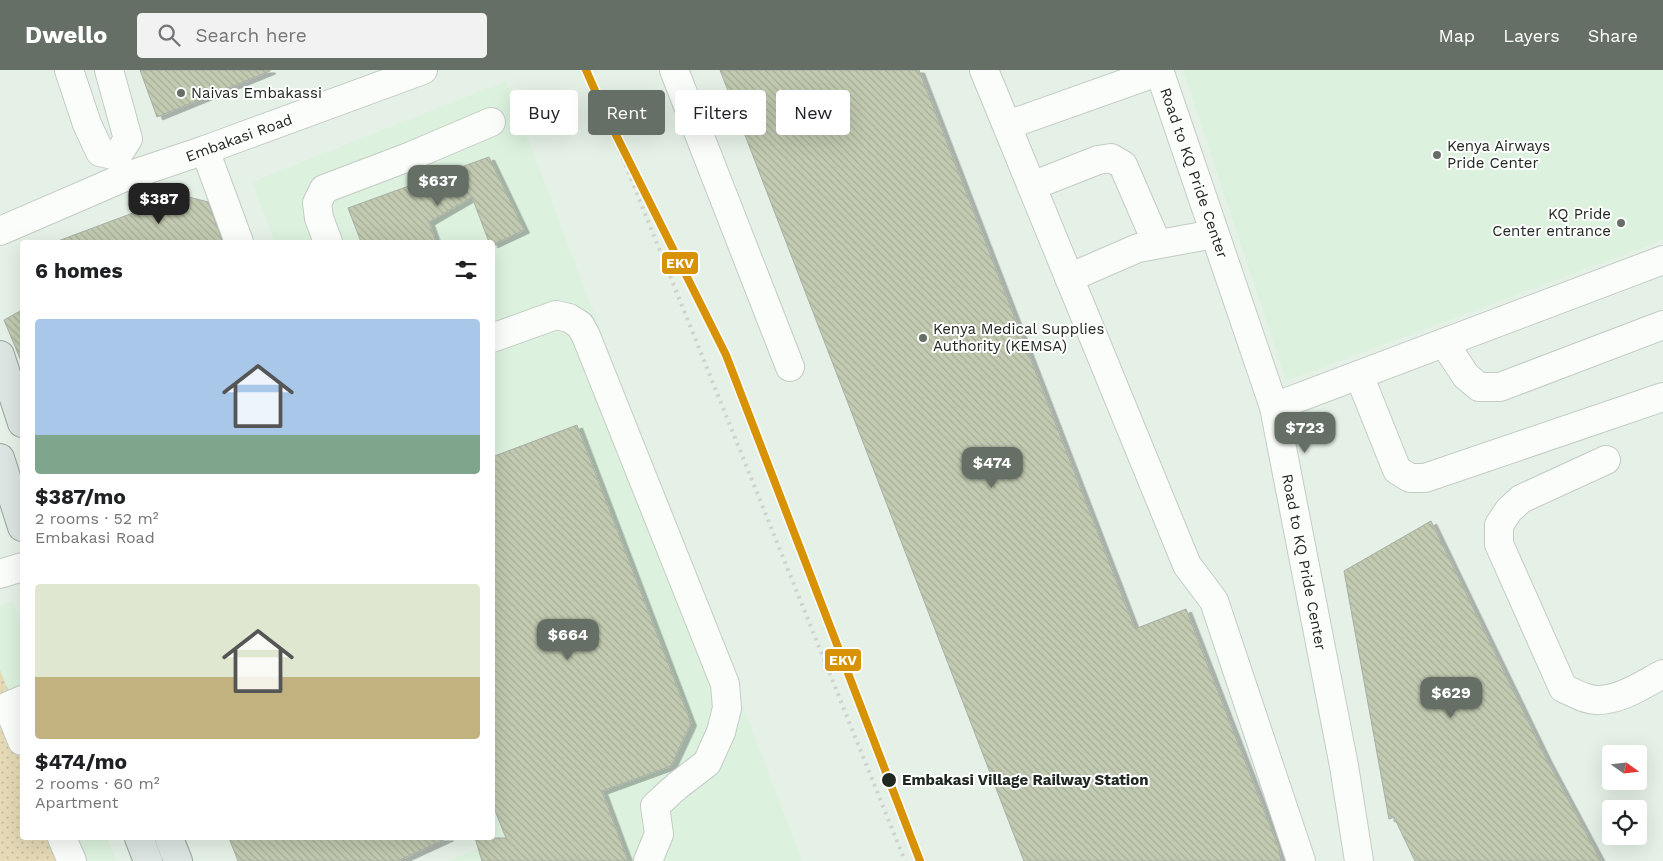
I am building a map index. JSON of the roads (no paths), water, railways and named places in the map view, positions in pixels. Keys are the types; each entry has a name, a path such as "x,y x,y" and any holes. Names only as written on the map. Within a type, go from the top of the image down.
{"main road":[{"path":"0,355 20,418"},
{"path":"0,458 20,521"},
{"path":"140,840 148,861"},
{"path":"170,840 178,861"}],"street":[{"path":"69,70 87,124 100,152 121,166 128,140 108,70"},
{"name":"Embakasi Road","path":"0,230 121,166 205,150 423,70"},
{"path":"674,70 790,367"},
{"path":"1008,125 1160,70"},
{"name":"Road to KQ Pride Center","path":"1160,70 1274,407 1344,766 1359,861"},
{"path":"991,73 1008,125 1032,186 1186,565 1214,601 1301,861"},
{"path":"327,240 319,218 317,203 324,189 411,156 492,122"},
{"path":"205,150 238,240"},
{"path":"1032,186 1098,160 1110,158 1123,165 1155,239"},
{"path":"1069,278 1138,248 1214,234"},
{"path":"1274,407 1663,260"},
{"path":"495,337 556,315 569,318 580,325 724,684 727,708 721,732 707,763 655,806 659,834 648,861"},
{"path":"1444,342 1466,376 1479,387 1500,387 1663,325"},
{"path":"1359,375 1397,470 1410,478 1425,478 1663,397"},
{"path":"1606,460 1521,499 1498,525 1499,544 1563,688 1580,696 1596,700 1620,697 1663,674"},
{"path":"0,574 20,568"},
{"path":"20,701 8,706 20,736"},
{"path":"63,840 72,861"}],"railway":[{"path":"613,135 905,861"}],"place":[{"name":"Naivas Embakassi","path":"181,93"},
{"name":"Kenya Airways Pride Center","path":"1437,155"},
{"name":"KQ Pride Center entrance","path":"1621,223"},
{"name":"Kenya Medical Supplies Authority (KEMSA)","path":"923,338"},
{"name":"Embakasi Village Railway Station","path":"889,780"}]}
